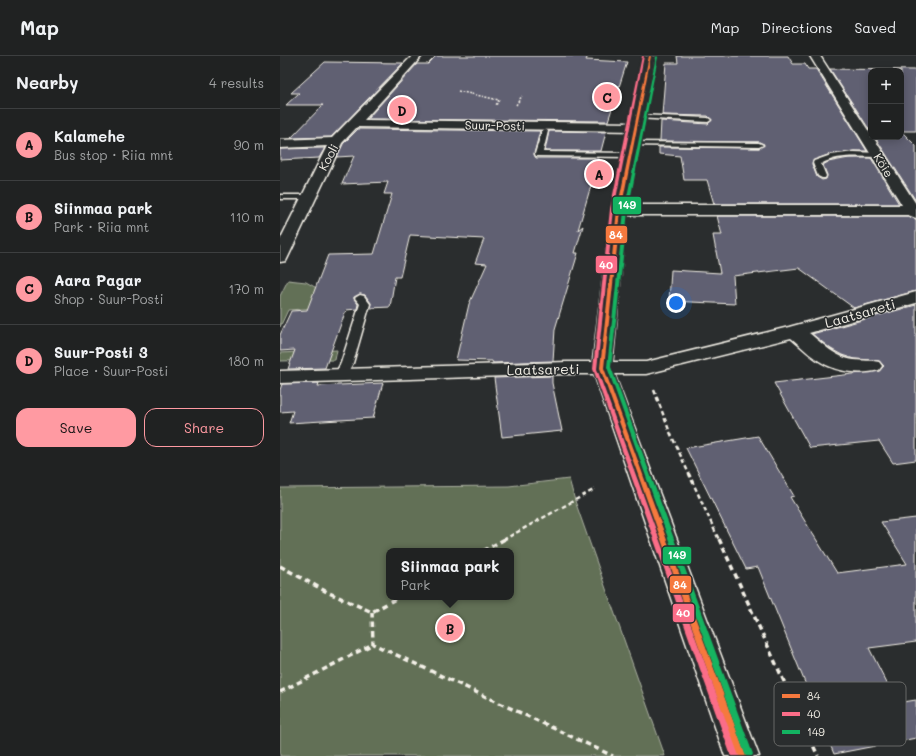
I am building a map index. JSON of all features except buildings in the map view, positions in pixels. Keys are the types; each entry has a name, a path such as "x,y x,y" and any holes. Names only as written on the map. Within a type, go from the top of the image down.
{"street":[{"name":"Kooli","path":"280,257 336,142 417,56"},
{"path":"650,56 619,210 602,368 742,756"},
{"name":"Köie","path":"815,56 915,211"},
{"name":"Suur-Posti","path":"354,123 634,136"},
{"path":"280,144 336,142"},
{"path":"619,210 915,211"},
{"name":"Laatsareti","path":"280,377 567,368 646,368 795,331 916,297"},
{"path":"795,331 828,358 851,366 872,366"}],"lane":[{"path":"545,131 539,154 708,120"},
{"path":"634,136 760,145"},
{"path":"822,176 818,163 827,157 834,155 878,155"},
{"path":"280,197 308,197"},
{"path":"341,375 347,363 364,304 360,298"}],"path":[{"path":"458,91 466,91 484,98 499,100 496,105"},
{"path":"516,106 522,96"},
{"path":"646,368 669,430 784,682"},
{"path":"489,548 595,489"},
{"path":"280,566 327,592 372,612"},
{"path":"372,612 394,600"},
{"path":"372,612 373,644"},
{"path":"280,692 373,644"},
{"path":"373,644 613,756"},
{"path":"813,746 818,756"}],"green space":[{"path":"288,280 306,282 348,306 288,310 280,327 280,296"},
{"path":"337,350 335,360 280,361 280,353"},
{"path":"569,479 575,501 665,756 280,756 280,488 509,486"}],"transit line":[{"name":"40","path":"643,56 612,209 595,369 735,756"},
{"name":"84","path":"650,56 619,210 602,368 742,756"},
{"name":"149","path":"657,57 626,211 609,367 749,754"}],"place":[{"name":"Aara Pagar","path":"607,97"},
{"name":"Suur-Posti 3","path":"402,110"},
{"name":"Kalamehe","path":"599,174"},
{"name":"Siinmaa park","path":"450,628"}]}
